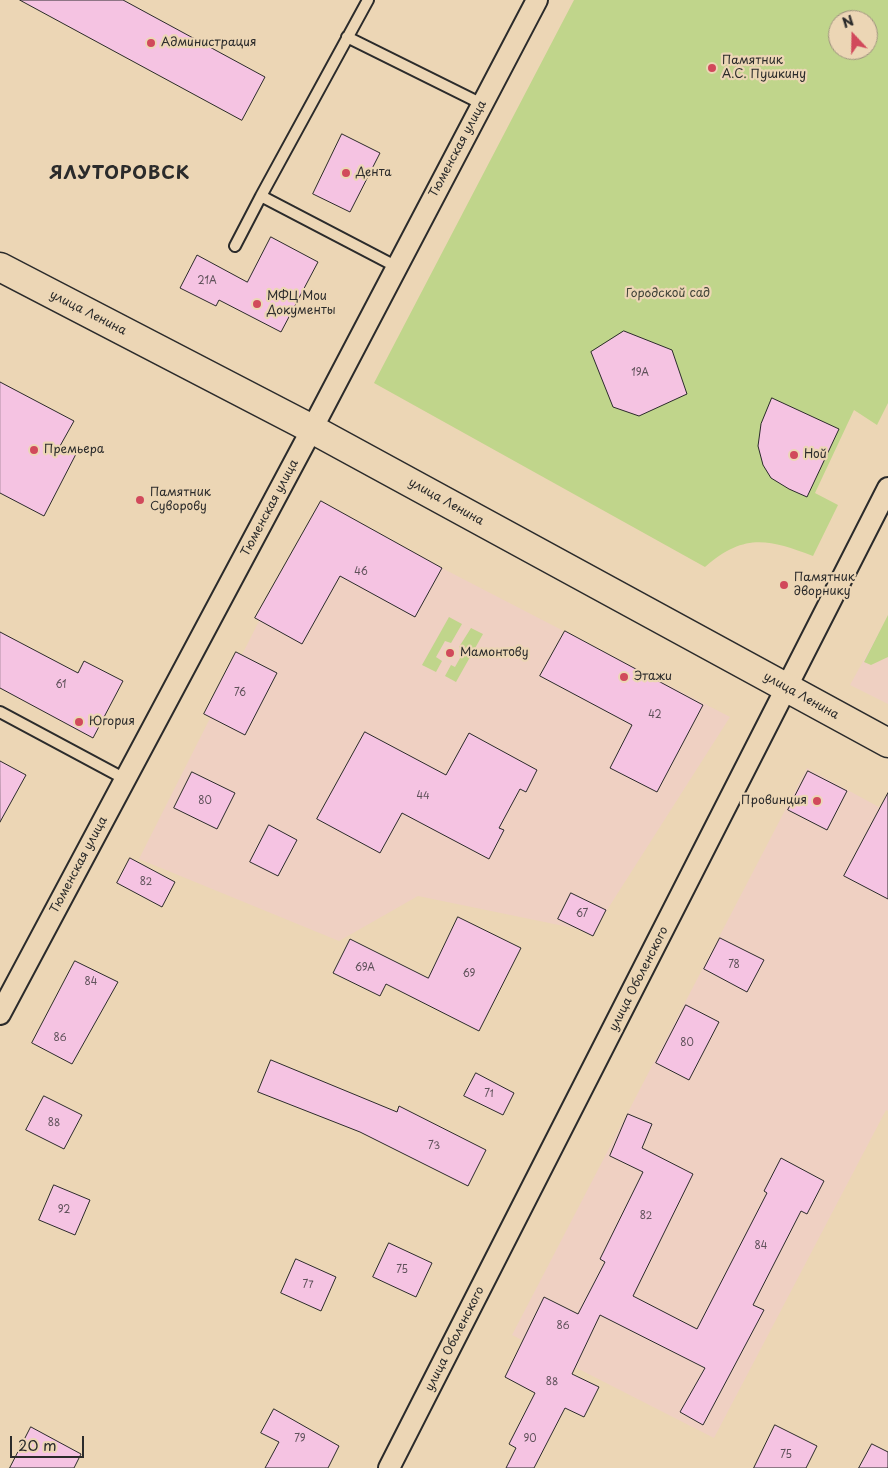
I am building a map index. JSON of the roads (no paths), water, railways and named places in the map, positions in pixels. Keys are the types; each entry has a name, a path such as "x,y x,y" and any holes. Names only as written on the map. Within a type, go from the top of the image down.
{"main road":[{"name":"улица Ленина","path":"0,267 312,429 888,743"}],"street":[{"name":"Тюменская улица","path":"0,1014 312,429 537,0"},
{"name":"улица Оболенского","path":"389,1468 888,488"}],"lane":[{"path":"235,246 368,0"},
{"path":"347,37 482,104"},
{"path":"261,196 397,266"},
{"path":"0,712 125,779"}],"place":[{"name":"Администрация","path":"151,43"},
{"name":"Памятник А.С. Пушкину","path":"712,68"},
{"name":"Дента","path":"346,173"},
{"name":"МФЦ Мои Документы","path":"257,304"},
{"name":"Премьера","path":"34,450"},
{"name":"Ной","path":"794,455"},
{"name":"Памятник Суворову","path":"140,500"},
{"name":"Памятник дворнику","path":"784,585"},
{"name":"Мамонтову","path":"450,653"},
{"name":"Этажи","path":"624,677"},
{"name":"Югория","path":"79,722"},
{"name":"Провинция","path":"817,801"}],"district":[{"name":"ЯЛУТОРОВСК","path":"120,174"}],"park label":[{"name":"Городской сад","path":"668,294"}]}
